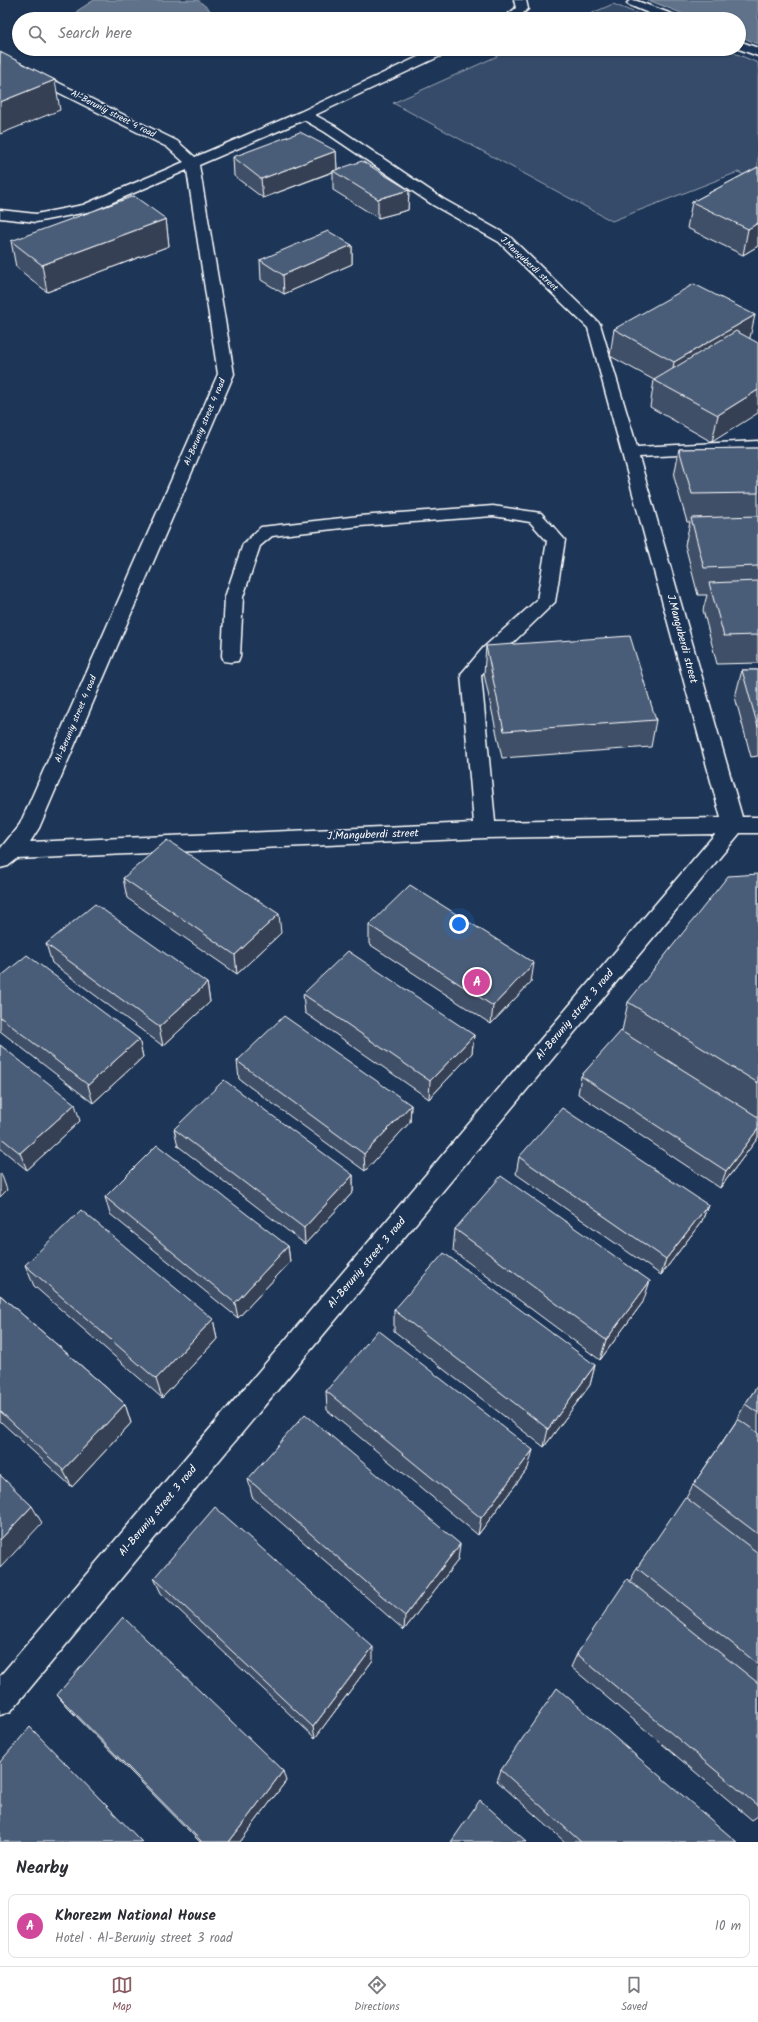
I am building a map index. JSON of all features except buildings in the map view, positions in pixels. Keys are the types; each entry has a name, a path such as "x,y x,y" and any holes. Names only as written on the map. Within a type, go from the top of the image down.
{"street":[{"path":"518,12 522,9 520,0"},
{"path":"633,3 656,12"},
{"path":"746,48 758,52"},
{"path":"0,214 36,218 87,208 305,115 430,56"},
{"name":"Al-Beruniy street 4 road","path":"0,58 172,144 192,162 226,374 29,828 6,855"},
{"name":"J.Manguberdi street","path":"6,855 485,830 746,825 630,452 596,327 504,239 438,202 330,129 305,115"},
{"path":"630,452 758,446"},
{"path":"231,656 234,597 252,544 267,531 360,521 493,511 535,517 556,540 546,602 491,652 471,674 485,830"},
{"name":"Al-Beruniy street 3 road","path":"0,1700 746,825"}],"shaded area":[{"path":"94,0 198,0 210,10 210,12 77,12"},
{"path":"648,0 758,0 758,44 746,39 746,12 678,12"},
{"path":"613,4 633,12 595,12"},
{"path":"497,56 742,56 758,63 758,181 738,172 612,221 393,103"}],"place":[{"name":"Khorezm National House","path":"477,982"}]}
